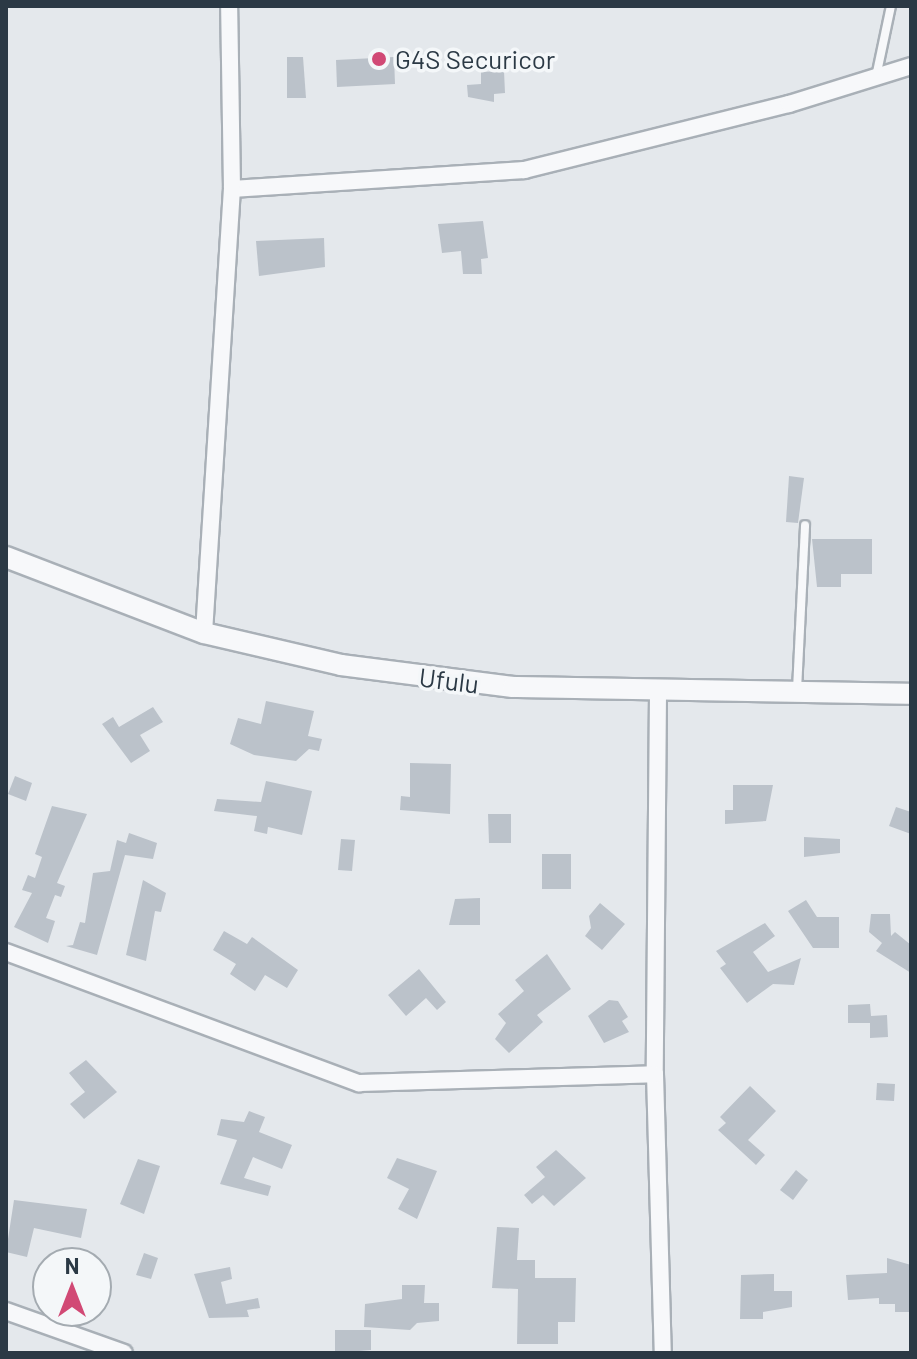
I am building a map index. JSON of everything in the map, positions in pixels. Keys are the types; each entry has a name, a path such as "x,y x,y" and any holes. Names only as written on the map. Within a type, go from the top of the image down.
{"street":[{"path":"204,633 232,189 229,6"},
{"path":"232,189 524,170 911,66"},
{"name":"Ufulu","path":"6,557 204,633 429,678 658,694 911,694"},
{"path":"658,694 655,1074 663,1353"},
{"path":"6,952 359,1083 655,1074"},
{"path":"6,1311 124,1353"}],"lane":[{"path":"876,77 891,6"},
{"path":"796,695 805,525"}],"building":[{"path":"287,57 303,57 306,98 287,98"},
{"path":"394,57 395,84 337,87 336,60"},
{"path":"504,71 505,93 494,94 494,102 468,97 467,85 481,84 481,72"},
{"path":"483,221 488,258 481,259 482,274 463,274 461,251 442,253 438,224"},
{"path":"324,238 325,267 259,276 256,241"},
{"path":"789,476 804,478 798,523 786,522"},
{"path":"812,539 872,539 872,574 841,574 841,587 817,587"},
{"path":"266,701 314,711 308,736 322,739 319,751 309,749 296,761 254,755 230,744 238,718 261,724"},
{"path":"153,707 163,722 140,735 150,751 131,763 102,724 113,717 119,727"},
{"path":"410,763 451,764 450,814 400,810 401,796 410,797"},
{"path":"15,776 32,783 26,801 8,794"},
{"path":"266,781 312,791 302,835 268,827 267,834 254,831 257,816 214,811 217,799 261,802"},
{"path":"733,785 773,785 766,821 725,824 725,810 733,810"},
{"path":"52,806 87,814 57,883 65,886 61,897 55,895 46,918 55,921 48,943 14,927 32,893 22,890 28,875 35,878 42,857 35,854"},
{"path":"896,807 911,812 911,834 889,826"},
{"path":"488,814 511,814 511,843 489,843"},
{"path":"129,833 157,843 153,859 125,855 97,955 66,946 73,945 80,922 85,923 93,873 110,871 117,840 126,843"},
{"path":"804,837 840,839 840,853 804,857"},
{"path":"341,839 355,840 352,871 338,870"},
{"path":"542,854 571,854 571,889 542,889"},
{"path":"143,880 166,893 161,912 155,911 146,961 126,955"},
{"path":"480,898 480,925 449,925 455,899"},
{"path":"806,900 817,917 839,917 839,948 813,948 788,911"},
{"path":"600,903 625,924 602,950 585,936 591,928 589,916"},
{"path":"871,914 890,914 891,936 895,932 911,945 911,973 876,951 882,943 869,932"},
{"path":"765,923 775,936 753,952 768,972 801,958 794,985 773,984 747,1003 720,968 726,964 716,951"},
{"path":"224,931 247,944 252,937 298,970 287,988 265,975 255,991 230,974 236,964 213,950"},
{"path":"547,954 571,989 537,1015 543,1022 509,1053 495,1039 506,1023 498,1014 524,991 515,980"},
{"path":"419,969 446,1002 437,1010 426,998 406,1016 388,995"},
{"path":"609,1000 618,1001 628,1017 622,1021 629,1032 604,1043 588,1016"},
{"path":"870,1004 871,1016 887,1015 888,1037 870,1038 870,1023 848,1023 848,1005"},
{"path":"86,1060 117,1092 84,1119 70,1104 85,1092 69,1073"},
{"path":"877,1083 895,1084 894,1101 876,1100"},
{"path":"750,1086 776,1111 748,1140 765,1155 756,1165 718,1130 726,1123 720,1117"},
{"path":"249,1111 265,1117 259,1132 292,1145 282,1169 253,1157 244,1178 271,1186 268,1196 220,1184 237,1140 217,1135 221,1119 244,1122"},
{"path":"556,1150 586,1178 554,1206 543,1195 532,1204 524,1195 545,1177 536,1167"},
{"path":"397,1158 437,1171 417,1219 398,1209 409,1189 387,1178"},
{"path":"138,1159 160,1166 144,1214 120,1204"},
{"path":"796,1170 808,1180 793,1200 780,1190"},
{"path":"14,1200 87,1209 81,1238 34,1228 27,1257 6,1252"},
{"path":"497,1227 519,1228 517,1260 535,1260 535,1278 576,1278 575,1322 558,1322 558,1344 517,1344 518,1289 492,1288"},
{"path":"144,1253 158,1258 151,1279 136,1275"},
{"path":"887,1258 911,1265 911,1312 895,1312 895,1304 879,1304 879,1298 848,1300 846,1275 887,1273"},
{"path":"230,1267 232,1279 221,1282 226,1304 258,1298 260,1308 247,1310 249,1317 209,1318 194,1274"},
{"path":"774,1274 774,1291 792,1291 792,1307 763,1312 763,1319 740,1319 741,1275"},
{"path":"402,1285 425,1285 424,1303 439,1303 439,1321 417,1323 410,1330 364,1327 365,1304 402,1299"},
{"path":"335,1330 371,1330 371,1350 335,1353"}],"place":[{"name":"G4S Securicor","path":"379,59"}]}
